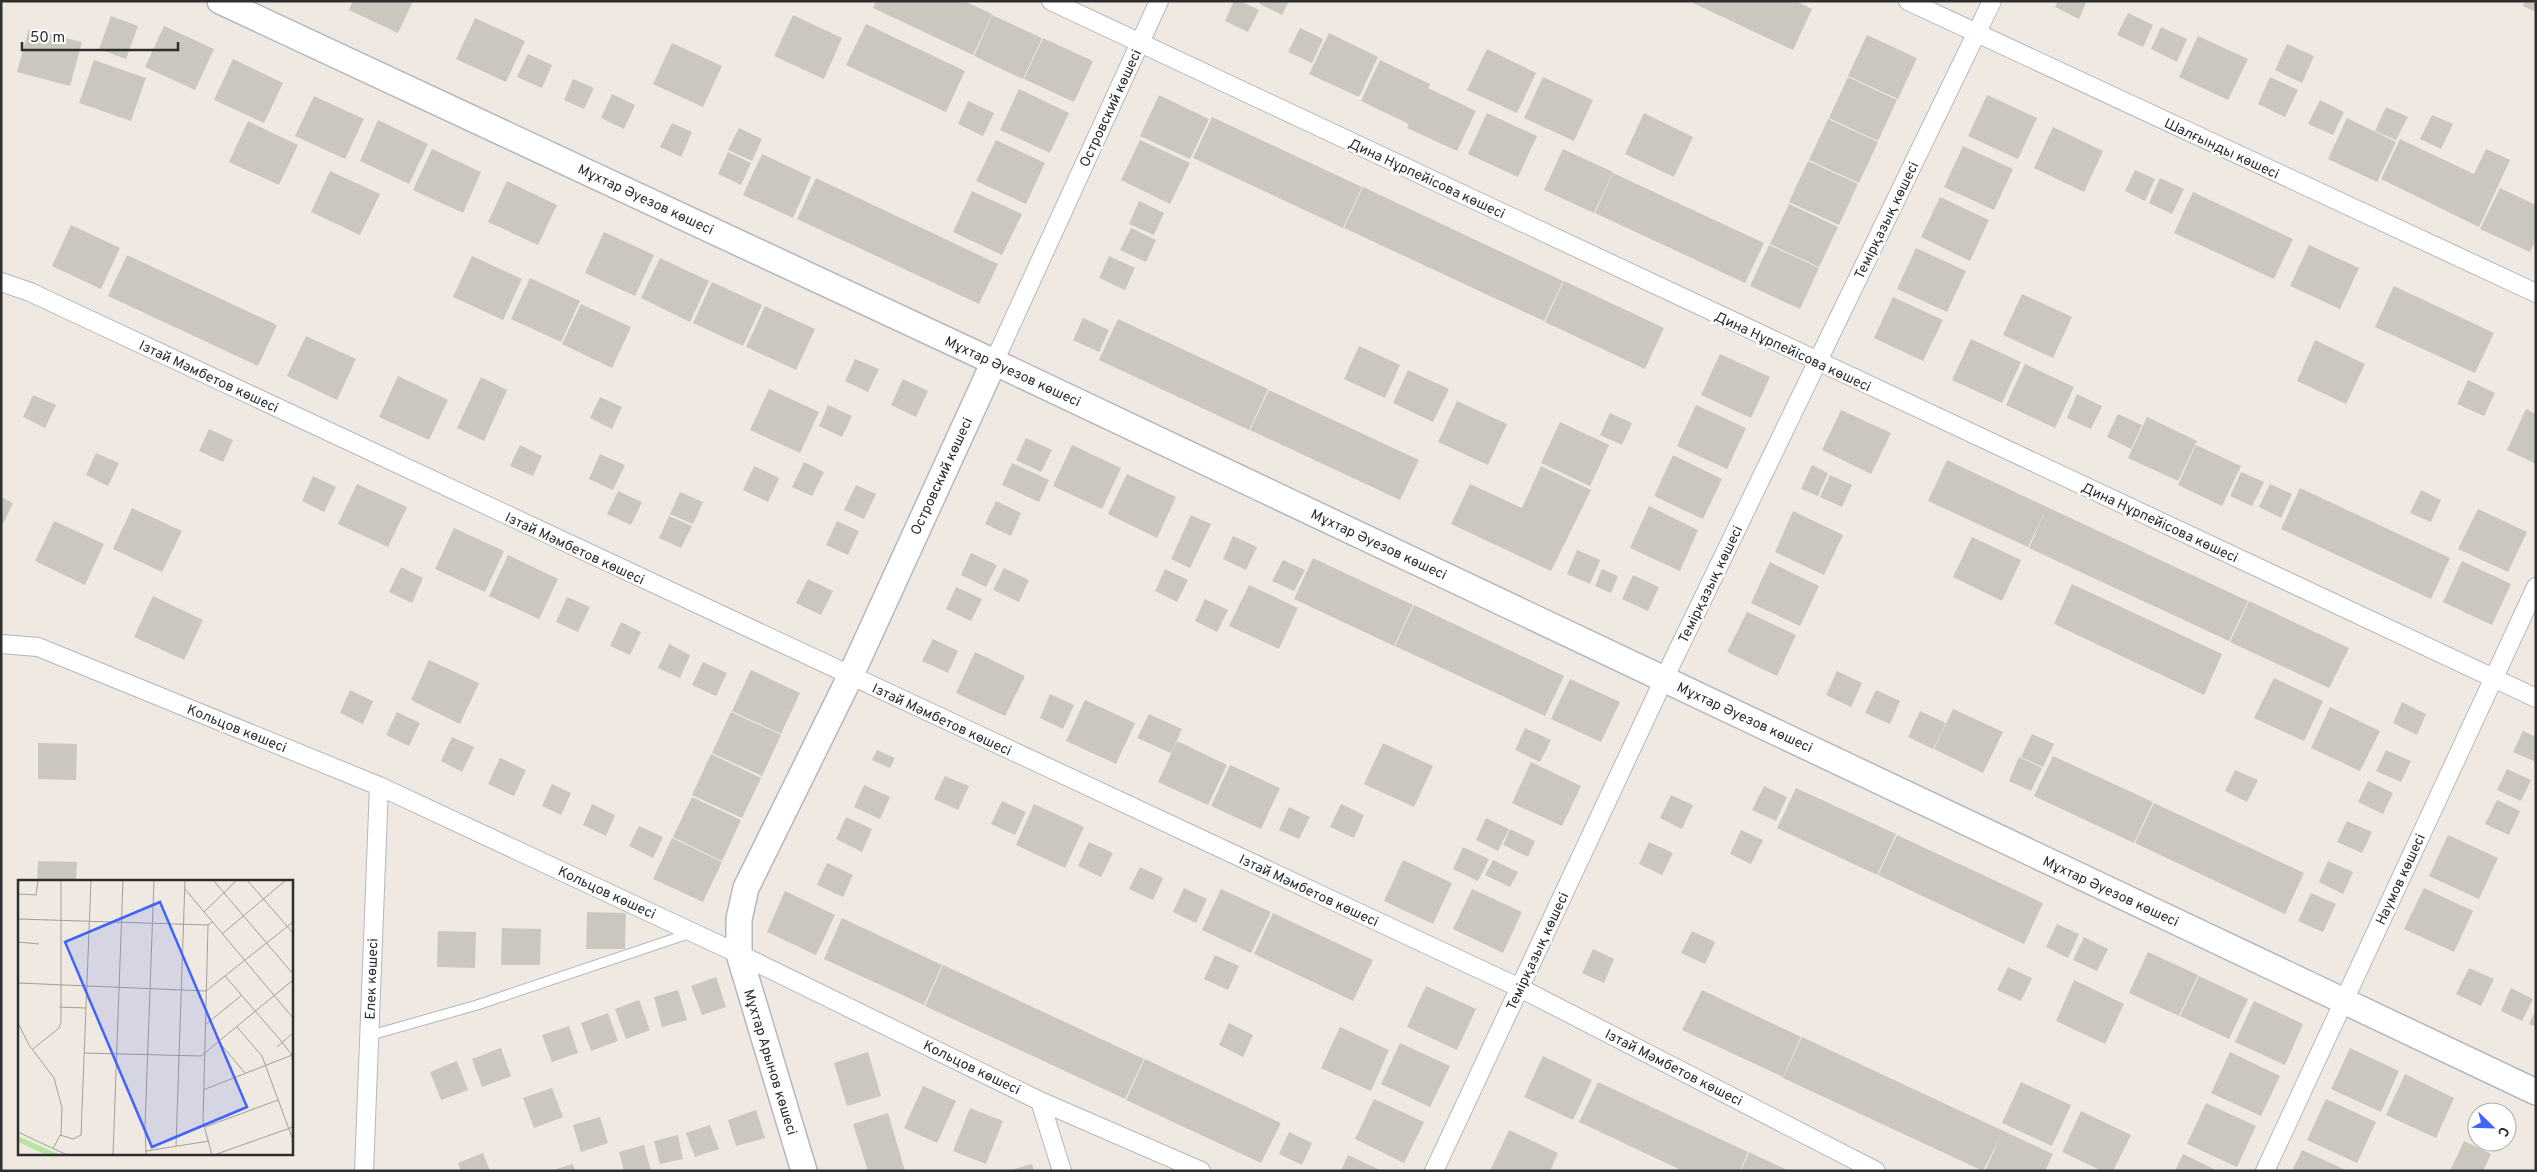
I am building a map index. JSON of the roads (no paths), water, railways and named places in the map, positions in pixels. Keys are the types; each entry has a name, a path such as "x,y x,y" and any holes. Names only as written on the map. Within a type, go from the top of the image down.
{"street":[{"name":"Мұхтар Әуезов көшесі","path":"220,1 994,362 2536,1092"},
{"name":"Дина Нұрпейісова көшесі","path":"1051,1 2536,698"},
{"name":"Островский көшесі","path":"739,954 738,919 746,888 850,677 1159,1"},
{"name":"Шалғынды көшесі","path":"1908,1 2536,293"},
{"name":"Темірқазық көшесі","path":"1434,1171 1664,679 1992,1"},
{"name":"Ізтай Мәмбетов көшесі","path":"1,282 30,292 850,677 1520,988 1876,1171"},
{"name":"Наумов көшесі","path":"2265,1171 2536,587"},
{"name":"Кольцов көшесі","path":"1,644 38,647 379,786 693,932 1040,1101 1201,1171"},
{"name":"Елек көшесі","path":"364,1171 379,786"},
{"name":"Мұхтар Арынов көшесі","path":"739,954 802,1170"},
{"path":"1040,1101 1062,1171"}],"lane":[{"path":"368,1036 477,1005 693,932"}]}
